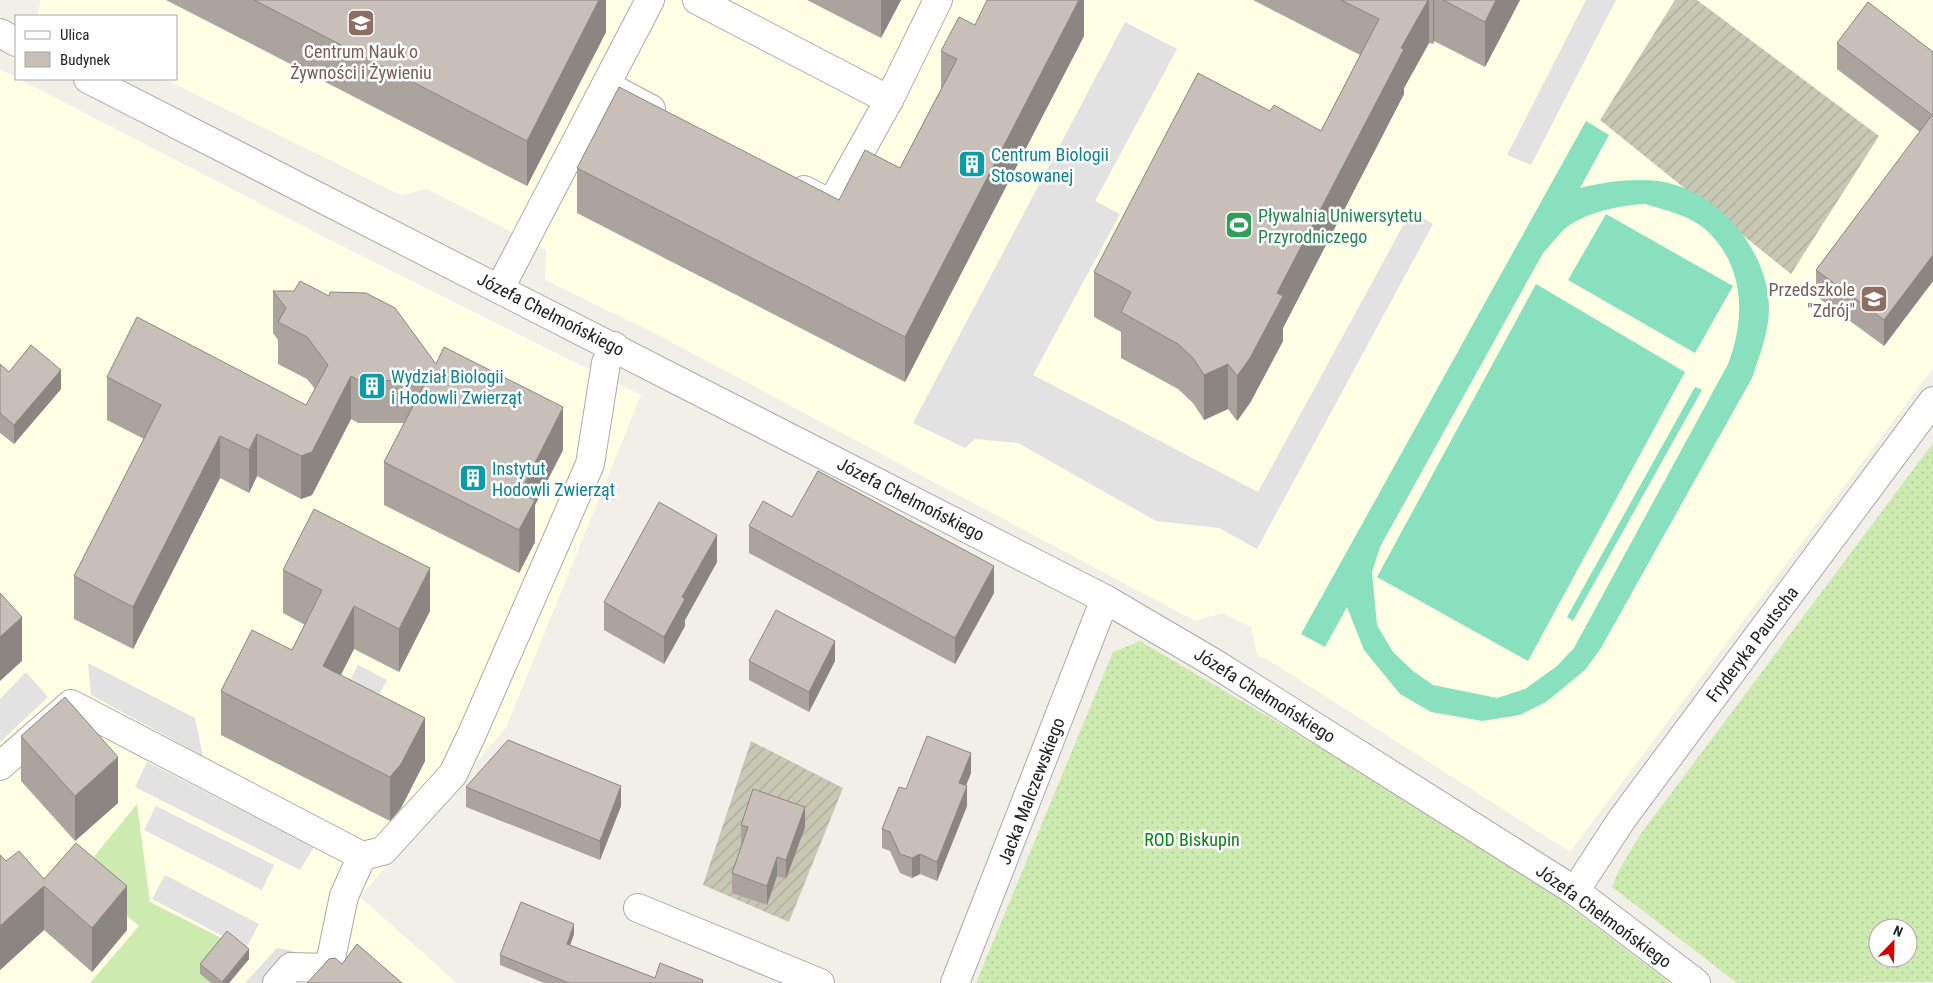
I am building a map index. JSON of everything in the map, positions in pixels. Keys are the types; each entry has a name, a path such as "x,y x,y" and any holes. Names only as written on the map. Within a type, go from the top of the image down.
{"street":[{"path":"500,288 650,0"},
{"path":"697,0 889,100"},
{"path":"779,177 831,204 889,100 938,0"},
{"path":"0,33 15,41"},
{"name":"Józefa Chełmońskiego","path":"90,80 614,346 1105,599 1214,663 1575,891 1696,983"},
{"path":"606,85 675,122"},
{"path":"0,766 71,704 362,856 383,851 453,774 590,464 606,363 614,346"},
{"name":"Fryderyka Pautscha","path":"1575,891 1622,819 1928,407"},
{"name":"Jacka Malczewskiego","path":"955,983 1105,599"},
{"path":"276,983 291,967 329,968 344,896 362,856"},
{"path":"638,908 820,983"}],"shaded area":[{"path":"41,0 1933,0 1933,368 1570,852 1270,661 1257,655 1251,627 1222,613 1195,621 654,333 545,280 546,250 427,189 401,195 166,80 178,80 178,15 37,15"},
{"path":"1586,0 1616,0 1531,165 1507,155"},
{"path":"1675,0 1697,0 1879,136 1791,274 1600,120"},
{"path":"1125,22 1177,49 1095,201 1120,214 1033,375 1258,492 1411,211 1433,224 1257,549 1219,528 1156,521 1018,443 975,439 965,448 913,423"},
{"path":"0,69 15,77 15,80 21,80 338,244 641,395 506,728 360,897 457,983 0,983"},
{"path":"88,663 195,718 203,756 91,695"},
{"path":"358,665 387,680 363,725 334,711"},
{"path":"26,672 48,697 0,742 0,699"},
{"path":"751,741 843,788 789,922 703,885"},
{"path":"147,762 314,847 300,870 135,787"},
{"path":"156,806 274,865 262,890 144,830"},
{"path":"165,875 259,924 246,948 152,899"},
{"path":"277,948 294,951 265,983 245,983"}],"green space":[{"path":"1586,121 1609,135 1580,188 1618,181 1638,180 1658,181 1680,186 1700,196 1719,209 1736,226 1760,265 1767,287 1769,318 1758,362 1752,378 1601,648 1585,670 1546,702 1520,715 1482,721 1431,712 1400,694 1364,650 1347,607 1325,647 1301,634","holes":["1645,204 1699,224 1718,243 1728,259 1735,275 1739,311 1738,329 1728,364 1574,648 1557,666 1525,689 1497,698 1433,685 1413,671 1393,652 1377,625 1372,572 1380,547 1543,253 1567,227 1584,217 1604,210"]},
{"path":"1606,214 1733,286 1695,353 1568,280"},
{"path":"1536,284 1685,372 1528,661 1377,577"},
{"path":"1695,387 1702,390 1573,621 1567,617"},
{"path":"1933,443 1933,982 1737,983 1612,887 1619,870 1640,835"},
{"name":"ROD Biskupin","path":"1140,641 1343,761 1532,878 1670,983 976,983 1113,652"},
{"path":"137,804 150,902 227,941 200,974 211,983 90,983 139,926 79,875"}],"building":[{"path":"254,0 599,0 527,141"},
{"name":"Centrum Biologii Stosowanej","path":"987,0 1079,0 905,337 577,168 619,87 839,200 865,150 900,168 957,59 941,51 959,17 975,25"},
{"name":"Pływalnia Uniwersytetu Przyrodniczego","path":"1341,0 1428,0 1401,48 1404,49 1277,293 1283,296 1250,358 1237,376 1228,364 1204,375 1193,358 1178,344 1121,312 1131,292 1094,272 1198,73 1270,111 1274,105 1321,131 1379,19"},
{"path":"1443,0 1496,0 1485,22"},
{"path":"1868,2 1933,52 1933,255 1884,320 1816,270 1932,115 1837,43"},
{"path":"300,281 329,296 330,292 366,293 395,308 436,364 444,347 563,407 520,493 535,500 519,530 384,462 426,381 358,380 351,376 312,452 301,456 257,434 249,450 220,436 133,607 74,576 161,405 107,377 137,317 306,405 328,365 307,337 278,322 286,308 273,291 294,291"},
{"path":"31,345 61,370 14,425 0,413 0,364 9,372"},
{"path":"818,471 994,566 955,638 749,526 763,501 792,517"},
{"path":"659,502 717,535 682,597 685,599 664,637 604,602"},
{"path":"314,509 430,568 399,629 354,606 323,666 425,718 401,764 390,777 221,691 252,630 292,650 322,590 283,570"},
{"path":"0,593 22,617 0,637"},
{"path":"776,610 835,641 809,692 749,661"},
{"path":"65,697 118,757 75,796 21,736"},
{"path":"927,736 971,753 959,783 967,786 937,862 920,854 912,858 900,854 890,832 882,829 899,787 906,789"},
{"path":"508,740 621,786 600,841 466,787"},
{"path":"753,789 805,807 786,860 777,857 767,886 732,873 748,827 741,825"},
{"path":"76,843 127,886 92,928 44,886 0,926 0,855 6,861 19,851 44,879"},
{"path":"521,902 574,924 567,944 655,978 660,963 703,980 702,983 569,983 500,955"},
{"path":"227,931 249,949 222,982 200,964"},
{"path":"357,944 402,983 307,983 329,959 335,958 342,964"}],"place":[{"name":"Centrum Nauk o Żywności i Żywieniu","path":"361,23"},
{"name":"Centrum Biologii Stosowanej","path":"972,164"},
{"name":"Pływalnia Uniwersytetu Przyrodniczego","path":"1239,225"},
{"name":"Przedszkole \"Zdrój\"","path":"1874,299"},
{"name":"Wydział Biologii i Hodowli Zwierząt","path":"372,386"},
{"name":"Instytut Hodowli Zwierząt","path":"473,478"}]}
